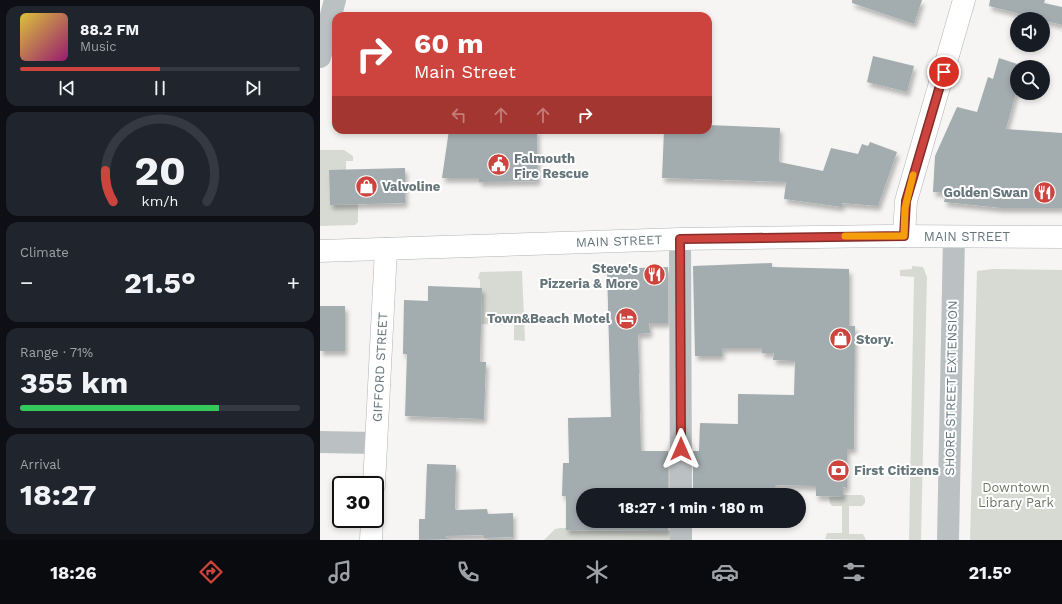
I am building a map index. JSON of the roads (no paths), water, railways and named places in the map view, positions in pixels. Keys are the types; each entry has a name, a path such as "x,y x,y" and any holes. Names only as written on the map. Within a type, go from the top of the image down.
{"main road":[{"path":"904,236 906,201 964,0"},
{"name":"MAIN STREET","path":"320,251 680,239 904,236 1062,237"},
{"name":"GIFFORD STREET","path":"374,476 386,249"},
{"path":"371,540 372,528"}],"street":[{"path":"320,57 335,0"},
{"name":"SHORE STREET EXTENSION","path":"948,540 954,237"},
{"path":"680,239 681,488"},
{"path":"320,442 376,443"},
{"path":"681,528 681,540"}],"place":[{"name":"Falmouth Fire Rescue","path":"498,165"},
{"name":"Valvoline","path":"367,186"},
{"name":"Golden Swan","path":"1044,192"},
{"name":"Steve's Pizzeria & More","path":"654,275"},
{"name":"Town&Beach Motel","path":"626,318"},
{"name":"Story.","path":"841,339"},
{"name":"First Citizens","path":"838,470"}],"park label":[{"name":"Downtown Library Park","path":"1016,494"}]}
